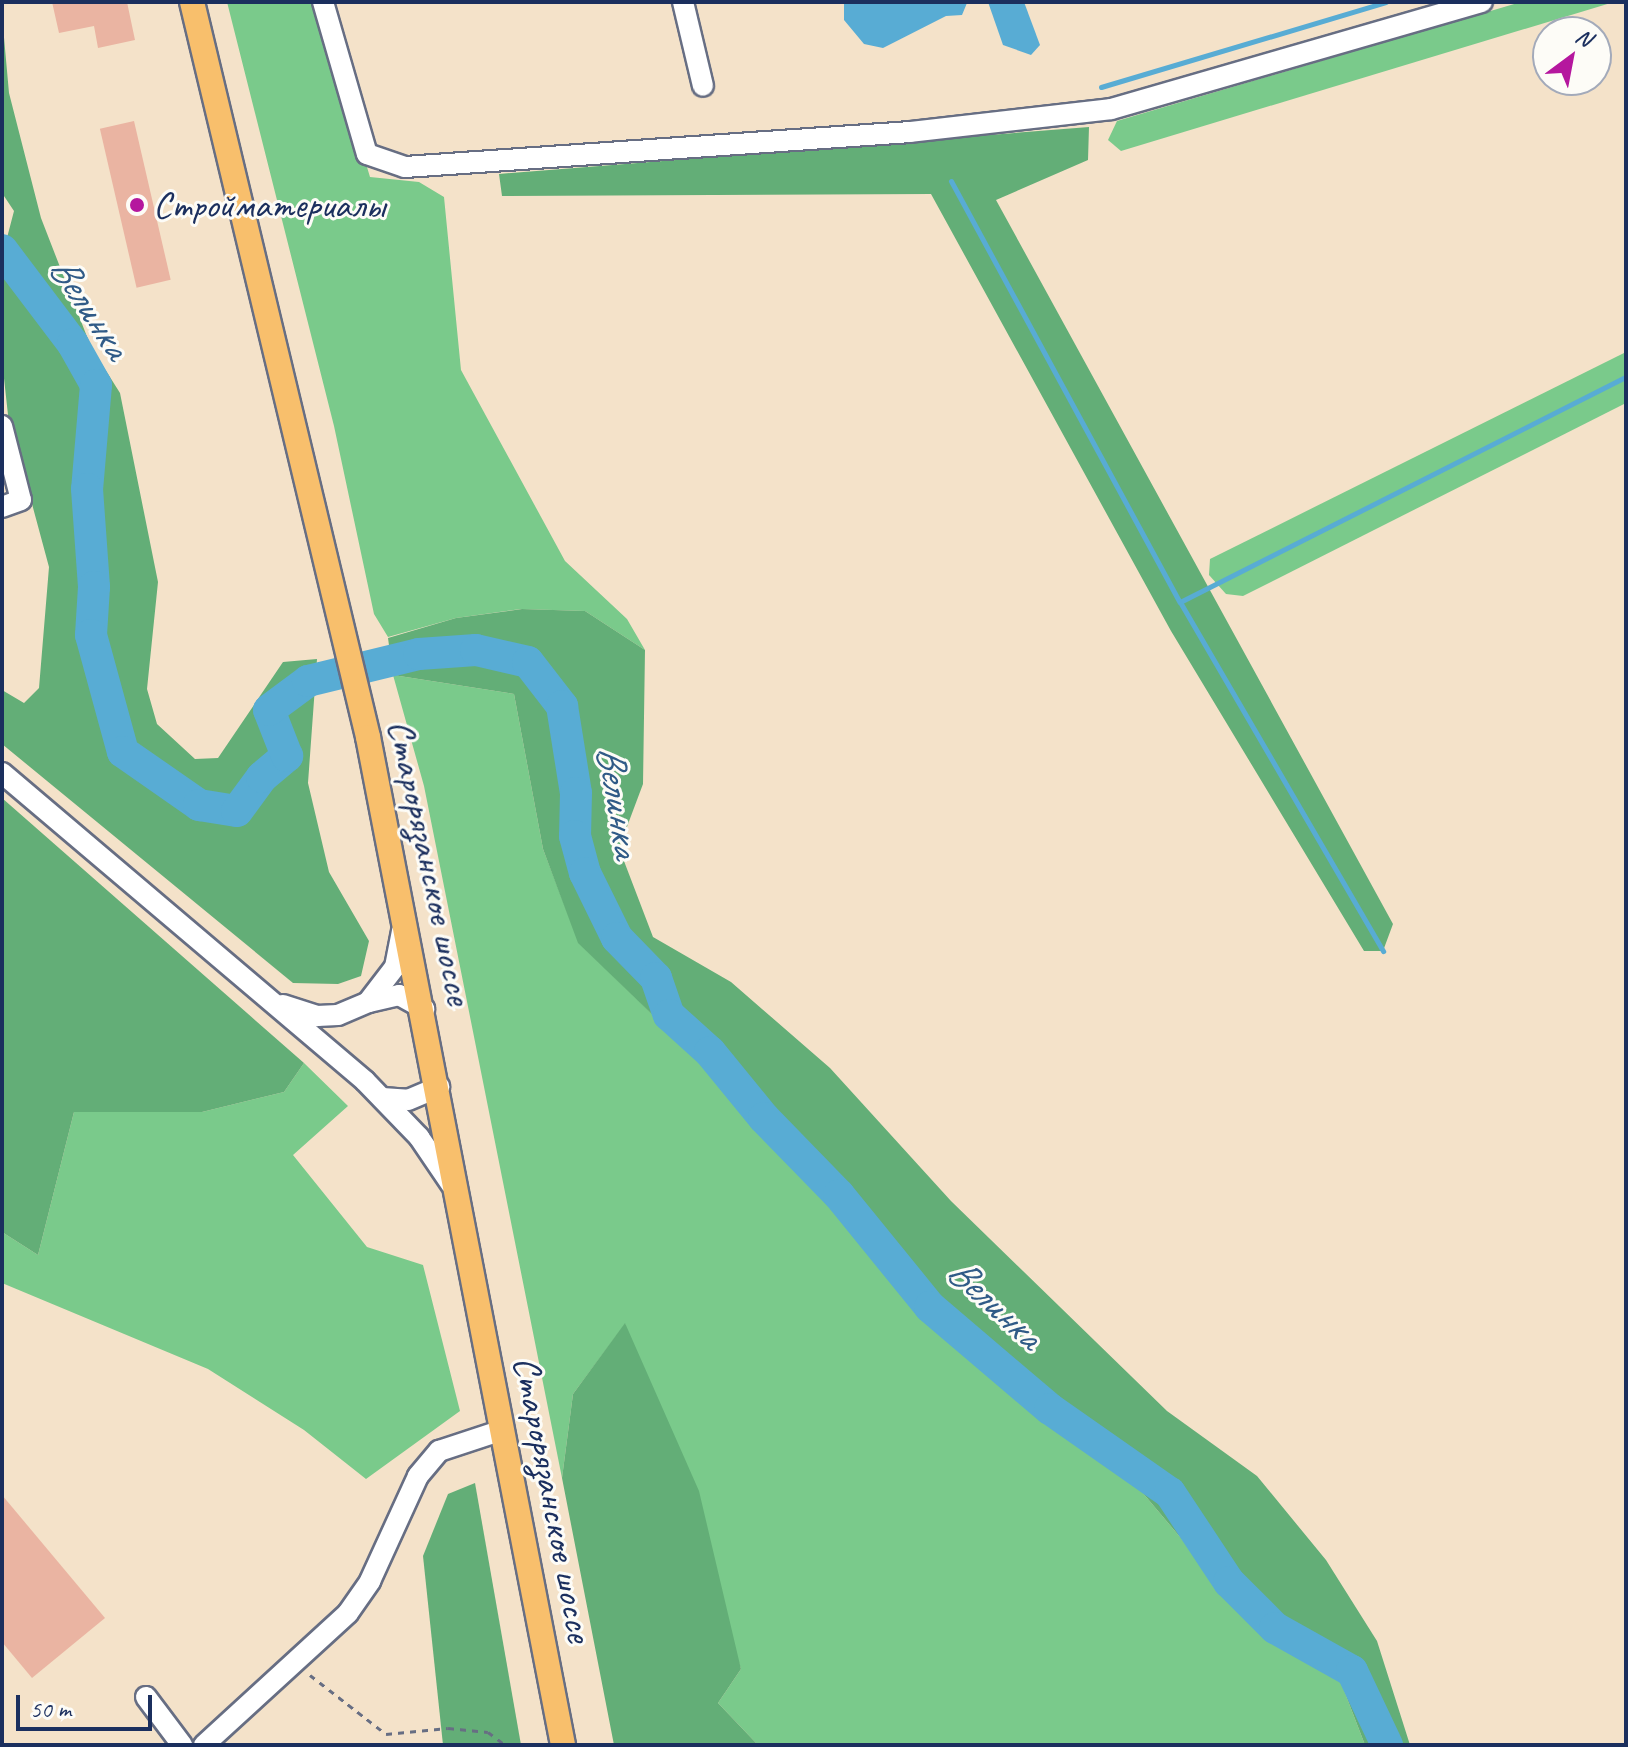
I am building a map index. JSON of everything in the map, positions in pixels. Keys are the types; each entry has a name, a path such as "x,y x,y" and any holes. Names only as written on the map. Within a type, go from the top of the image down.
{"main road":[{"name":"Старорязанское шоссе","path":"192,2 368,737 424,1009 563,1745"}],"street":[{"path":"323,2 367,154 405,167 910,132 1111,109 1482,2"},
{"path":"683,2 703,86"},
{"path":"2,426 21,500 2,507"},
{"path":"2,773 382,1098 434,1156 460,1202"},
{"path":"368,1002 395,967 403,911"},
{"path":"269,999 317,1016 338,1015 368,1002 399,995 424,1009"},
{"path":"382,1098 408,1100 439,1087"},
{"path":"204,1745 291,1661 348,1613 370,1581 418,1476 439,1451 503,1430"},
{"path":"146,1697 182,1745"}],"path":[{"path":"291,1661 386,1734 448,1728 488,1732 505,1745"}],"green space":[{"path":"227,2 317,2 370,177 419,182 444,197 461,370 565,561 627,619 645,650 585,611 521,609 456,618 388,637 374,614 334,426"},
{"path":"1521,2 1614,2 1568,16 1532,16 1532,27 1121,151 1108,140 1117,121"},
{"path":"2,15 9,93 41,218 91,347 120,393 158,582 147,689 157,724 195,759 218,758 283,662 317,659 308,783 329,872 369,941 361,976 338,984 293,983 2,744 2,690 24,703 39,688 49,567 8,415 2,360 2,257 14,211 2,193"},
{"path":"1089,127 1088,160 996,200 1393,924 1383,951 1364,951 1171,631 931,194 502,196 499,174"},
{"path":"1626,352 1626,403 1243,596 1226,594 1209,575 1210,559"},
{"path":"522,609 585,611 645,650 643,784 619,848 653,937 731,982 830,1068 951,1201 1167,1411 1257,1476 1326,1560 1377,1641 1410,1745 1365,1745 1340,1680 1244,1613 1142,1492 955,1340 713,1073 578,943 543,849 514,694 393,675 388,638 456,618"},
{"path":"393,675 514,694 543,849 579,943 713,1073 955,1340 1142,1492 1244,1613 1340,1680 1365,1745 758,1745 718,1703 741,1669 625,1324 573,1394 562,1478 424,786"},
{"path":"2,798 304,1063 284,1092 202,1112 74,1112 38,1255 2,1232"},
{"path":"304,1063 348,1106 293,1155 367,1247 423,1265 460,1411 366,1479 304,1430 208,1369 2,1283 2,1232 38,1255 74,1112 202,1112 284,1092"},
{"path":"625,1323 699,1491 741,1669 718,1703 758,1745 614,1745 562,1478 573,1394"},
{"path":"475,1483 521,1745 443,1745 423,1556 448,1494"}],"water":[{"path":"844,2 967,3 962,15 946,16 883,48 864,44 844,20"},
{"path":"988,2 1024,2 1040,45 1031,55 1003,45"}],"building":[{"path":"52,2 127,2 135,40 98,48 94,26 59,33"},
{"path":"134,121 171,280 137,288 100,129"},
{"path":"2,1495 105,1618 32,1678 2,1642"}],"waterway":[{"path":"1101,87 1386,2"},
{"path":"951,181 1180,602 1383,951"},
{"name":"Велинка","path":"2,250 73,344 96,385 87,489 94,587 91,635 123,752 199,805 237,811 262,777 287,756 269,710 308,681 419,654 476,650 528,662 562,706 576,793 575,836 585,873 617,938 656,978 669,1015 710,1052 764,1118 839,1195 930,1307 1050,1409 1170,1493 1229,1582 1275,1628 1352,1671 1387,1745"},
{"path":"1180,602 1626,377"}],"place":[{"name":"Стройматериалы","path":"137,205"}]}
